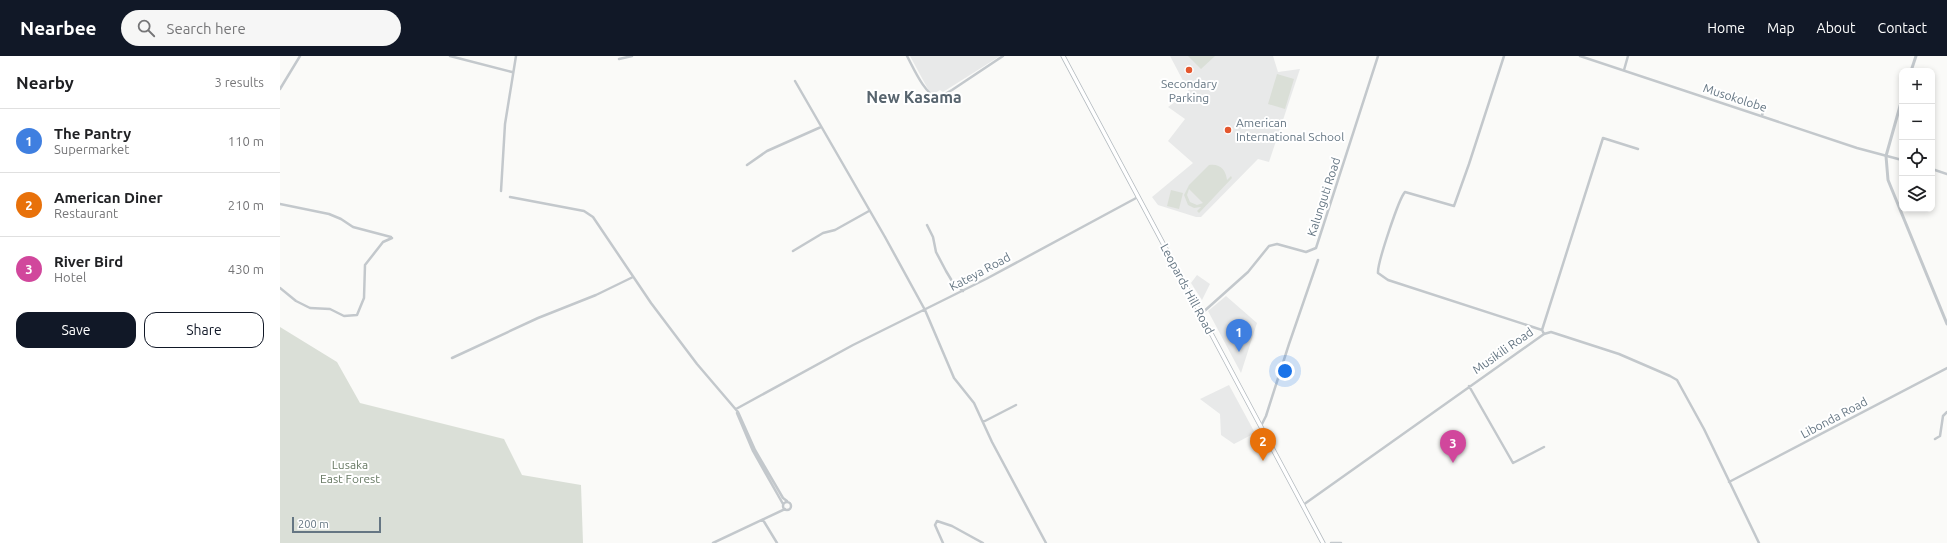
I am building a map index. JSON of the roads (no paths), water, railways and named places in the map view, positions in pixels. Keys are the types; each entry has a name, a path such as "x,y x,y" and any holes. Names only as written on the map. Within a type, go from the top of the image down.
{"main road":[{"name":"Leopards Hill Road","path":"1063,56 1323,543"}],"street":[{"path":"280,89 300,56"},
{"path":"450,56 512,72"},
{"path":"502,191 505,124 512,72 516,56"},
{"path":"619,59 632,56"},
{"path":"907,56 927,90 933,97 938,98 1003,56"},
{"name":"Kalunguti Road","path":"1201,314 1248,272 1269,246 1277,244 1306,252 1316,248 1378,56"},
{"path":"1504,56 1454,206 1405,192 1384,246 1378,273 1388,280 1542,330"},
{"name":"Musokolobe","path":"1580,56 1899,159"},
{"path":"1624,70 1628,56"},
{"path":"1912,68 1916,56"},
{"path":"795,81 925,310 954,378 970,398 1046,543"},
{"path":"1901,104 1886,156 1888,180 1947,324"},
{"path":"1762,116 1764,107"},
{"path":"747,165 772,148 821,127"},
{"path":"1544,334 1542,330 1603,138 1638,150"},
{"path":"1935,170 1947,174"},
{"path":"510,197 589,214 697,364 737,410 755,450 783,498 791,504 791,507 788,510 785,509 714,543"},
{"name":"Kateya Road","path":"737,410 828,358 963,291 1138,197"},
{"path":"280,204 298,206 312,212 329,214 353,226 392,238 383,242 365,265 364,298 357,315 344,316 330,309 310,308 296,301 280,288"},
{"path":"793,251 822,233 835,230 869,211"},
{"path":"927,225 933,237 936,252 946,271 955,286 963,291"},
{"path":"1261,426 1266,416 1288,344 1318,260"},
{"path":"452,358 538,318 596,295 633,277"},
{"name":"Musikili Road","path":"1303,505 1469,386 1544,334 1550,332 1596,346 1674,378 1684,392 1759,543"},
{"name":"Libonda Road","path":"1729,482 1947,368"},
{"path":"1469,386 1513,463 1544,447"},
{"path":"983,422 1016,405"},
{"path":"737,410 739,421 753,451 785,509"},
{"path":"1935,439 1940,436 1943,416 1947,412"},
{"path":"783,504 787,501"},
{"path":"763,520 777,543"},
{"path":"943,543 935,525 937,521 957,529 983,543"},
{"path":"1331,543 1341,543"}],"place":[{"name":"Secondary Parking","path":"1189,70"},
{"name":"American International School","path":"1228,130"},
{"name":"The Pantry","path":"1239,352"},
{"name":"American Diner","path":"1263,461"},
{"name":"River Bird","path":"1453,463"}],"district":[{"name":"New Kasama","path":"914,97"}],"park label":[{"name":"Lusaka East Forest","path":"350,472"}]}
